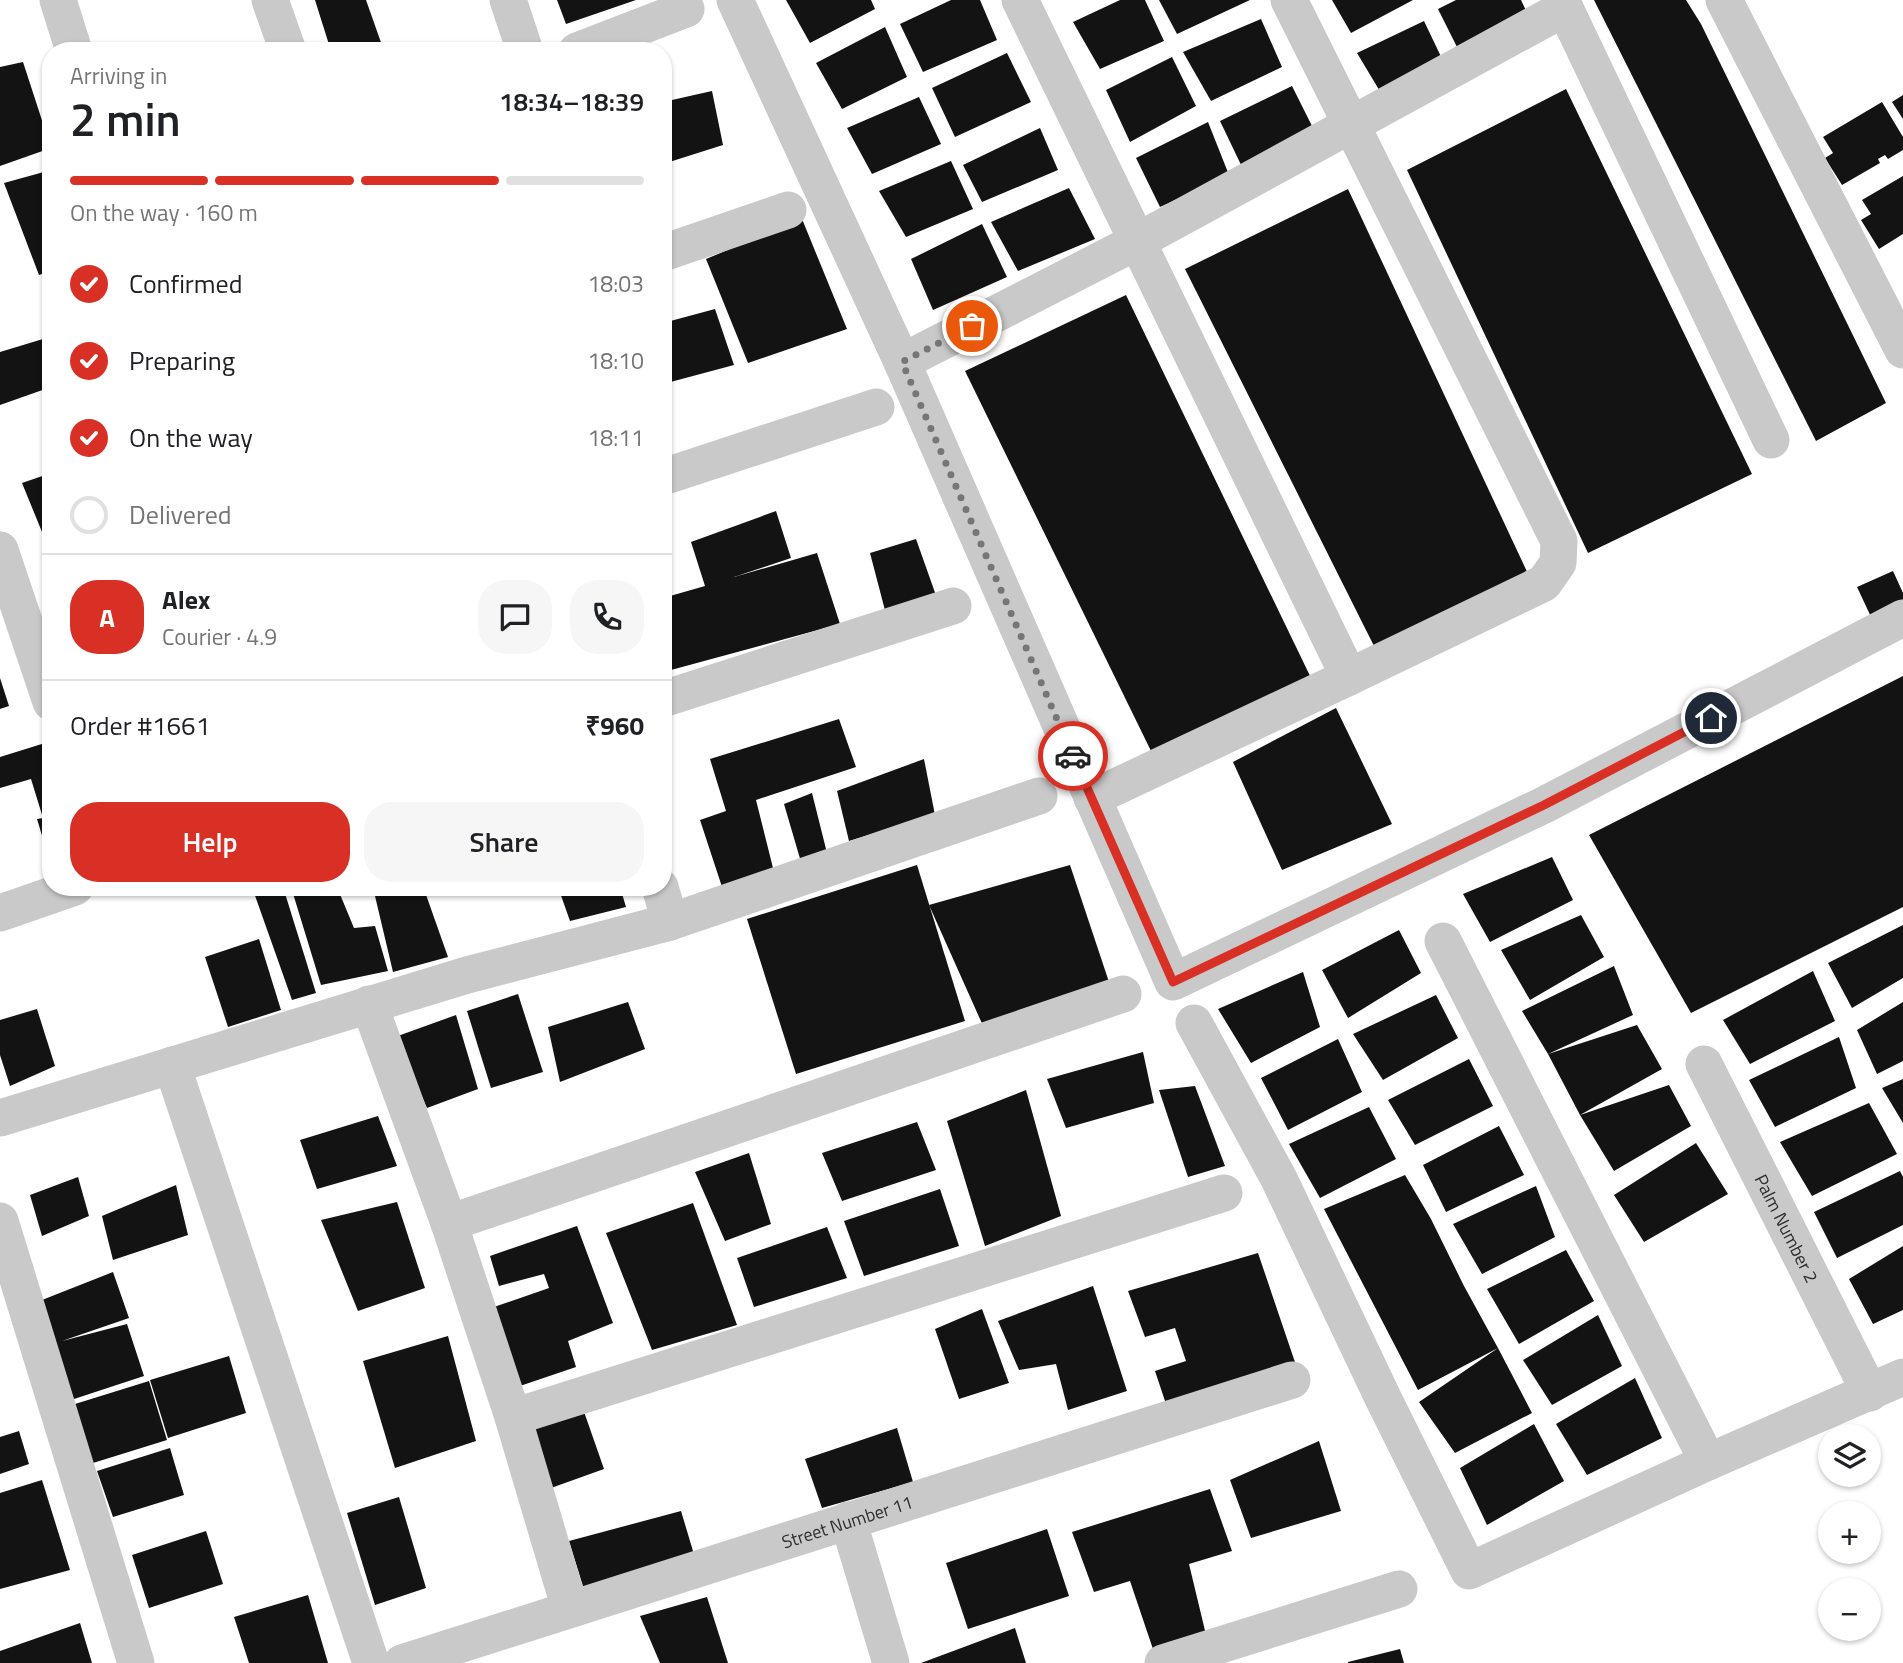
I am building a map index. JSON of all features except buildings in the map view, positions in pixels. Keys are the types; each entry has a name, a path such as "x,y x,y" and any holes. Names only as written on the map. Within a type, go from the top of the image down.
{"street":[{"path":"58,0 71,42"},
{"path":"270,0 285,42"},
{"path":"508,0 522,42"},
{"path":"735,0 902,362 1173,982 1544,805 1903,618"},
{"path":"1020,0 1349,677"},
{"path":"1092,798 1544,583 1558,563 1559,541 1289,0"},
{"path":"1724,0 1889,290 1903,350"},
{"path":"902,362 1136,242 1351,125 1563,4 1771,440"},
{"path":"600,42 686,9"},
{"path":"672,250 788,210"},
{"path":"672,474 876,407"},
{"path":"0,550 42,675"},
{"path":"672,696 953,606"},
{"path":"0,1118 467,975 670,922 1039,796"},
{"path":"0,913 49,896"},
{"path":"663,896 670,922"},
{"path":"1443,941 1708,1462"},
{"path":"449,1223 1123,994"},
{"path":"369,1004 449,1223 513,1417 570,1609"},
{"path":"1194,1023 1279,1179 1469,1571 1903,1377"},
{"name":"Palm Number 2","path":"1704,1064 1870,1393"},
{"path":"172,1065 371,1663"},
{"path":"513,1417 1224,1193"},
{"path":"0,1221 136,1663"},
{"name":"Street Number 11","path":"402,1663 1292,1380"},
{"path":"848,1520 891,1663"},
{"path":"1163,1663 1399,1589"}],"way so far":[{"path":"972,326 902,362 1073,756"}],"route":[{"path":"1073,756 1173,982 1544,805 1711,718"}]}
